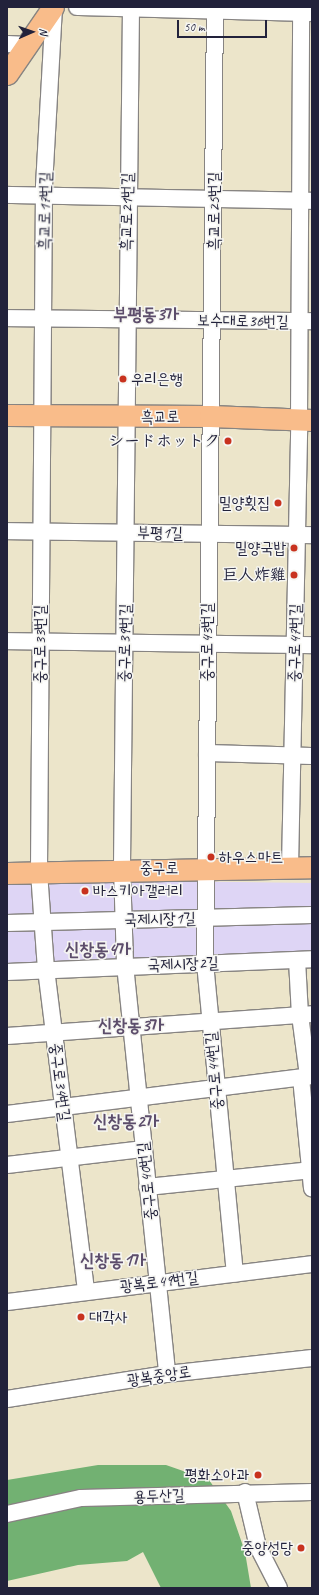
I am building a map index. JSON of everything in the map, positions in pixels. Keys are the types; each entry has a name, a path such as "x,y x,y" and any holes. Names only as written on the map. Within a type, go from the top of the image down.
{"main road":[{"path":"7,74 53,7"},
{"name":"흑교로","path":"7,415 125,417 210,416 306,420"},
{"name":"중구로","path":"7,872 122,868 312,867"}],"street":[{"name":"흑교로17번길","path":"40,416 43,318 44,196 53,7"},
{"path":"77,7 305,11"},
{"name":"흑교로21번길","path":"125,417 127,197 131,8"},
{"name":"흑교로25번길","path":"210,416 213,320 215,9"},
{"name":"중구로47번길","path":"290,867 296,645 305,535 305,11"},
{"path":"7,44 28,44"},
{"path":"7,195 306,201"},
{"name":"보수대로36번길","path":"7,318 306,321"},
{"name":"중구로33번길","path":"38,872 40,416"},
{"name":"중구로43번길","path":"204,868 207,753 210,416"},
{"name":"중구로39번길","path":"122,868 126,533 125,417"},
{"name":"부평1길","path":"7,531 305,535"},
{"path":"7,641 312,645"},
{"path":"207,753 312,756"},
{"name":"중구로40번길","path":"122,868 125,966 167,1374"},
{"name":"중구로44번길","path":"204,868 204,963 215,1088 235,1274"},
{"name":"중구로34번길","path":"38,872 46,969 86,1292"},
{"name":"국제시장1길","path":"7,922 312,915"},
{"path":"305,959 307,1077 312,1188"},
{"name":"국제시장2길","path":"7,972 46,969 305,959"},
{"path":"7,1036 306,1014"},
{"path":"7,1114 307,1077"},
{"path":"7,1165 144,1149"},
{"path":"148,1187 311,1170"},
{"name":"광복로49번길","path":"7,1302 157,1282 312,1264"},
{"name":"광복중앙로","path":"7,1400 167,1374 312,1358"},
{"path":"245,1492 258,1548 279,1588"},
{"name":"용두산길","path":"7,1514 81,1498 245,1492 312,1492"}],"shaded area":[{"path":"7,879 312,883 312,958 7,971"}],"green space":[{"path":"98,1465 166,1465 209,1480 231,1511 245,1552 251,1588 161,1588 143,1552 127,1561 78,1565 7,1581 7,1480"}],"place":[{"name":"우리은행","path":"123,379"},
{"name":"シードホットク","path":"228,441"},
{"name":"밀양횟집","path":"278,503"},
{"name":"밀양국밥","path":"294,548"},
{"name":"巨人炸雞","path":"294,575"},
{"name":"하우스마트","path":"211,857"},
{"name":"바스키아갤러리","path":"85,891"},
{"name":"대각사","path":"81,1317"},
{"name":"평화소아과","path":"258,1475"},
{"name":"중앙성당","path":"301,1548"}],"district":[{"name":"부평동3가","path":"146,314"},
{"name":"신창동4가","path":"98,949"},
{"name":"신창동3가","path":"131,1025"},
{"name":"신창동2가","path":"126,1121"},
{"name":"신창동1가","path":"113,1260"}]}
